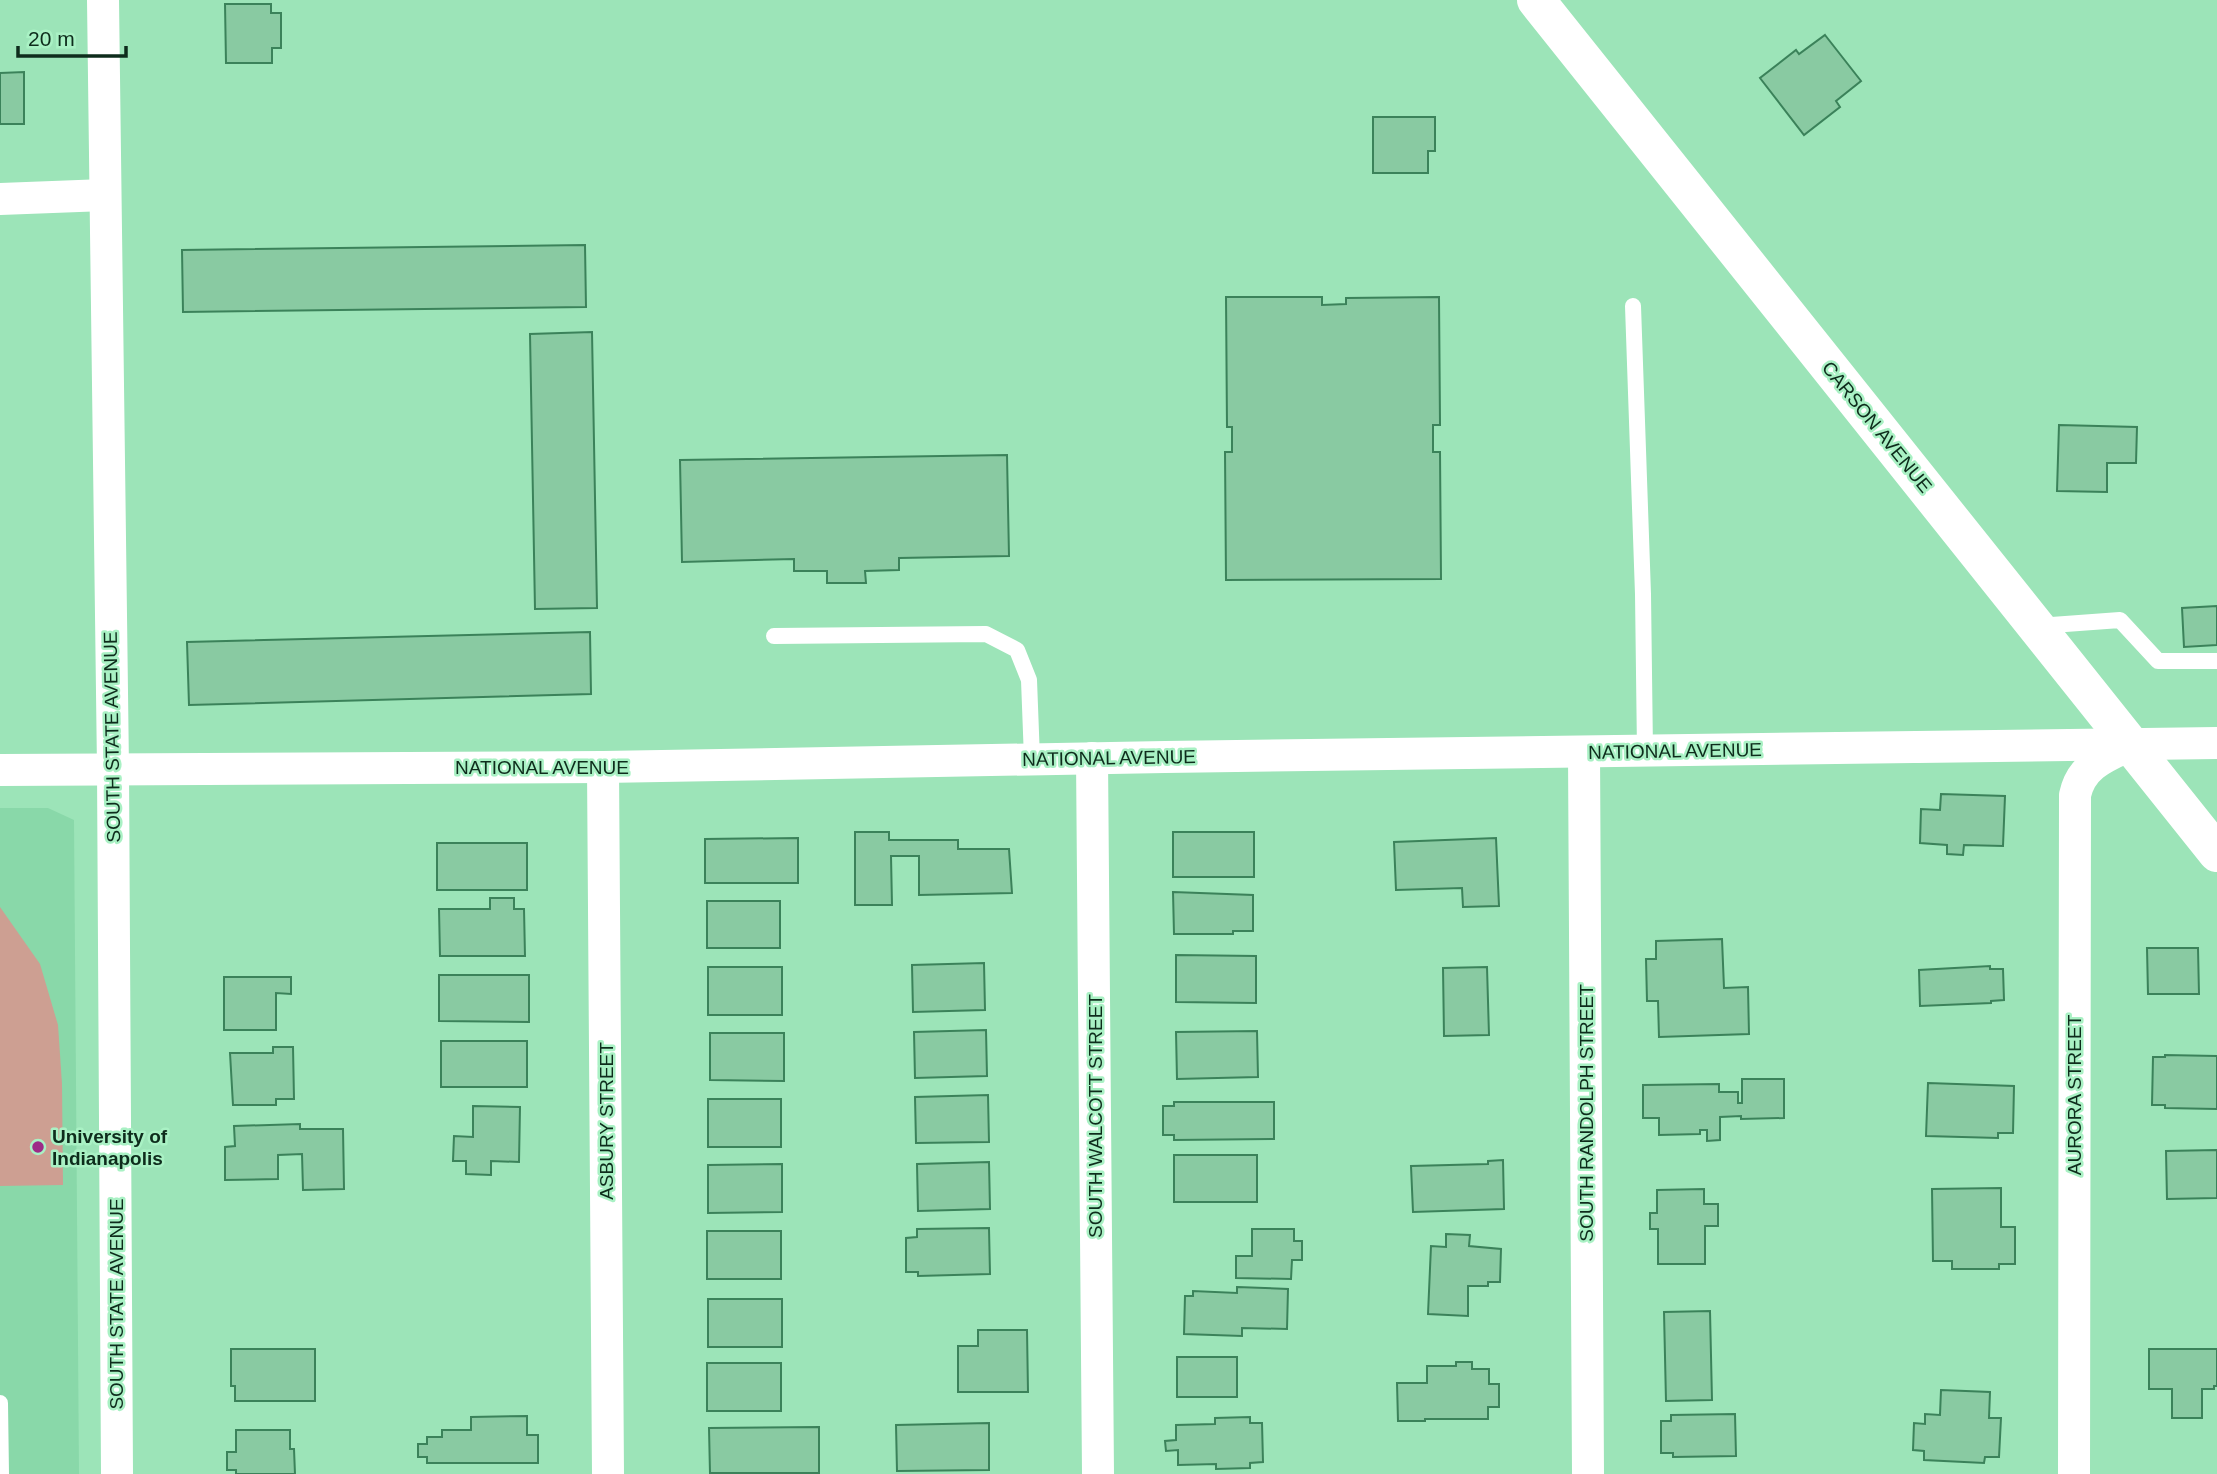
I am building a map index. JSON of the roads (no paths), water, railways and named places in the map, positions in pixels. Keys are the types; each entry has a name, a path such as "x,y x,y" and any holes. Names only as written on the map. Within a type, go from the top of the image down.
{"main road":[{"name":"CARSON AVENUE","path":"1536,0 2217,853"}],"street":[{"name":"SOUTH STATE AVENUE","path":"103,0 113,769 117,1474"},
{"path":"0,199 105,195"},
{"name":"NATIONAL AVENUE","path":"0,769 603,767 2217,743"},
{"name":"AURORA STREET","path":"2074,1474 2075,795 2077,784 2094,762 2131,744"},
{"name":"SOUTH RANDOLPH STREET","path":"1584,752 1588,1474"},
{"name":"SOUTH WALCOTT STREET","path":"1093,758 1098,1474"},
{"name":"ASBURY STREET","path":"603,767 608,1474"}],"lane":[{"path":"1633,306 1643,594 1645,751"},
{"path":"2036,626 2120,620 2158,661 2217,661"},
{"path":"774,636 986,634 1017,650 1029,680 1032,760"},
{"path":"0,1403 1,1474"}],"place":[{"name":"University of Indianapolis","path":"38,1147"}]}
